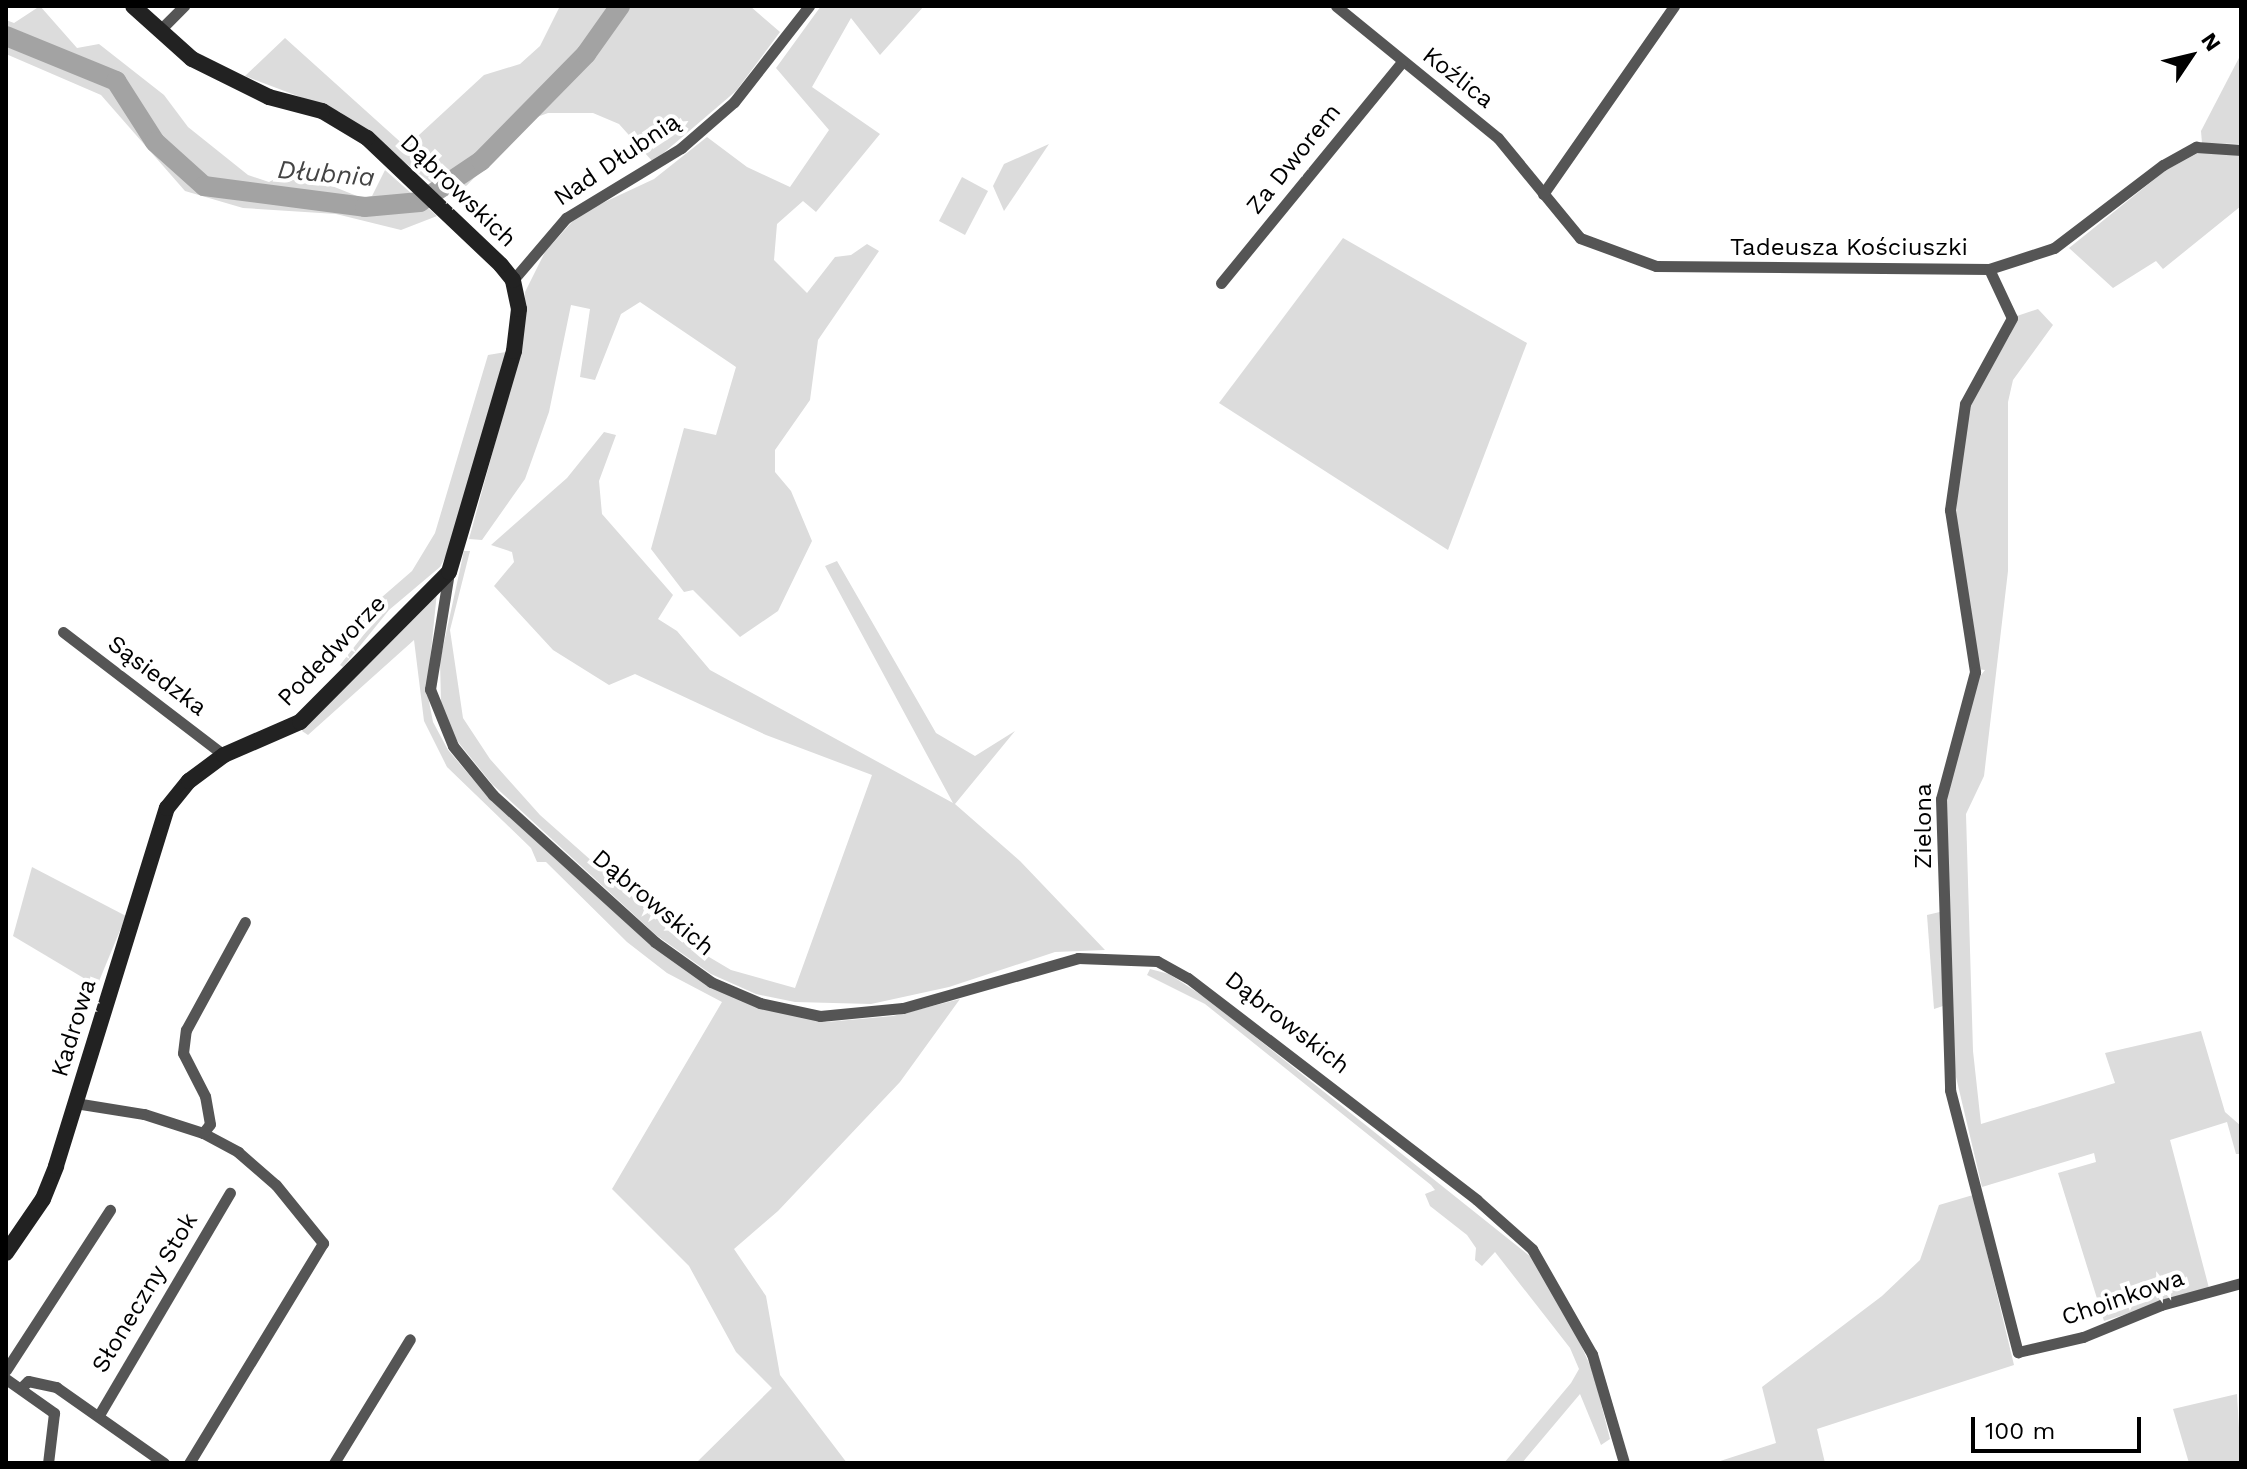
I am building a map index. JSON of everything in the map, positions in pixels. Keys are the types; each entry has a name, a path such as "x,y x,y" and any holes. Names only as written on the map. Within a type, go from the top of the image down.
{"street":[{"name":"Dąbrowskich","path":"133,6 192,59 221,75 342,121 446,209 513,280 519,309 514,351 449,572 430,689 453,746 493,795 655,942 711,982 760,1003 820,1016 903,1008 1078,958 1157,961 1178,972 1477,1200 1532,1249 1592,1354 1624,1463"},
{"path":"160,30 184,6"},
{"name":"Nad Dłubnią","path":"513,280 566,218 681,148 734,102 809,6"},
{"name":"Koźlica","path":"1336,6 1498,138 1543,194"},
{"path":"1543,194 1674,6"},
{"name":"Za Dworem","path":"1221,283 1402,62"},
{"name":"Tadeusza Kościuszki","path":"1543,194 1580,238 1656,266 1989,269 2054,248 2163,165 2196,147 2241,150"},
{"name":"Zielona","path":"1989,269 2012,318 1965,404 1956,441 1950,510 1975,672 1941,799 1949,952 1945,1028 1950,1090 2018,1352"},
{"name":"Podedworze","path":"167,808 189,781 224,755 300,722 449,572"},
{"name":"Sąsiedzka","path":"63,632 224,755"},
{"name":"Kadrowa","path":"6,1253 43,1199 167,808"},
{"path":"203,1133 210,1124 205,1096 183,1053 186,1030 245,922"},
{"path":"75,1103 144,1114 203,1133 238,1152 276,1185 323,1243 189,1463"},
{"name":"Słoneczny Stok","path":"99,1415 230,1193"},
{"path":"6,1370 110,1210"},
{"name":"Choinkowa","path":"2018,1352 2083,1337 2161,1305 2241,1283"},
{"path":"334,1463 410,1339"},
{"path":"6,1379 54,1413 48,1463"},
{"path":"21,1388 28,1381 39,1381 99,1415 164,1463"}],"shaded area":[{"path":"40,6 77,48 99,44 164,95 188,127 248,175 269,182 292,170 362,198 372,196 385,170 437,216 401,230 336,214 243,208 185,191 101,95 6,54 6,20 14,23"},
{"path":"560,6 750,6 780,32 736,91 653,162 619,124 593,113 548,113 529,120 453,200 340,112 245,76 285,38 406,147 484,75 520,64 540,46"},
{"path":"821,6 924,6 880,55 851,18 812,87 880,134 816,212 803,201 777,224 774,260 807,293 835,257 851,255 867,244 879,251 818,340 810,400 775,450 775,472 791,491 812,541 778,611 740,637 693,590 684,592 651,549 684,428 716,435 736,367 640,302 621,314 595,380 580,377 590,309 571,305 549,412 525,479 482,540 469,539 522,344 525,292 545,252 579,214 654,179 707,137 747,167 790,187 829,130 776,68"},
{"path":"2241,54 2241,144 2202,143 2201,131"},
{"path":"1049,144 1004,211 993,186 1004,164"},
{"path":"2202,151 2241,156 2241,206 2163,269 2156,261 2113,288 2069,248 2166,170"},
{"path":"962,177 988,191 965,235 939,221"},
{"path":"1343,238 1527,343 1448,550 1219,403"},
{"path":"2038,309 2053,325 2013,380 2008,402 2008,571 1984,776 1966,814 1973,1051 1981,1124 2115,1083 2105,1053 2201,1031 2225,1112 2241,1126 2241,1154 2236,1154 2227,1122 2170,1140 2209,1288 2104,1321 2058,1173 2096,1162 2094,1153 1982,1187 1952,1060 1945,796 1978,679 1985,670 1978,669 1956,520 1958,446 1974,394 2010,335 2014,317"},
{"path":"506,352 449,550 440,567 389,610 343,667 340,665 369,628 359,617 412,571 435,533 488,355"},
{"path":"604,432 616,435 599,481 602,514 673,595 658,619 677,631 710,670 953,803 825,566 837,561 936,733 975,756 1015,731 955,804 1020,861 1105,950 1055,952 949,987 871,1004 795,1002 756,994 711,974 656,935 492,784 454,737 441,703 440,661 464,551 470,551 450,630 463,718 490,759 540,815 682,941 731,970 795,988 872,775 766,735 635,674 609,685 553,650 494,586 514,562 512,552 491,545 567,478"},
{"path":"437,592 427,691 433,722 448,750 489,798 655,948 725,993 827,1022 893,1016 960,999 900,1082 778,1211 734,1249 766,1296 780,1375 847,1463 696,1463 772,1388 736,1352 689,1266 612,1189 722,1002 667,973 627,942 546,862 537,862 531,848 447,767 424,721 414,640 308,735 302,731 409,614"},
{"path":"32,867 126,916 97,986 13,936"},
{"path":"1944,911 1943,1006 1934,1009 1927,915"},
{"path":"1150,969 1169,974 1209,1000 1531,1257 1571,1323 1593,1372 1610,1439 1601,1445 1580,1394 1522,1463 1504,1463 1571,1383 1579,1369 1570,1348 1495,1252 1482,1266 1475,1260 1476,1248 1467,1235 1430,1206 1425,1194 1435,1190 1431,1185 1205,1004 1147,975"},
{"path":"1973,1195 2014,1365 1817,1429 1825,1463 1714,1463 1776,1443 1762,1387 1882,1296 1920,1260 1939,1205"},
{"path":"2237,1394 2241,1463 2189,1463 2173,1409"}],"waterway":[{"name":"Dłubnia","path":"6,36 116,81 155,142 204,186 365,207 420,202 481,161 586,54 620,6"}]}
